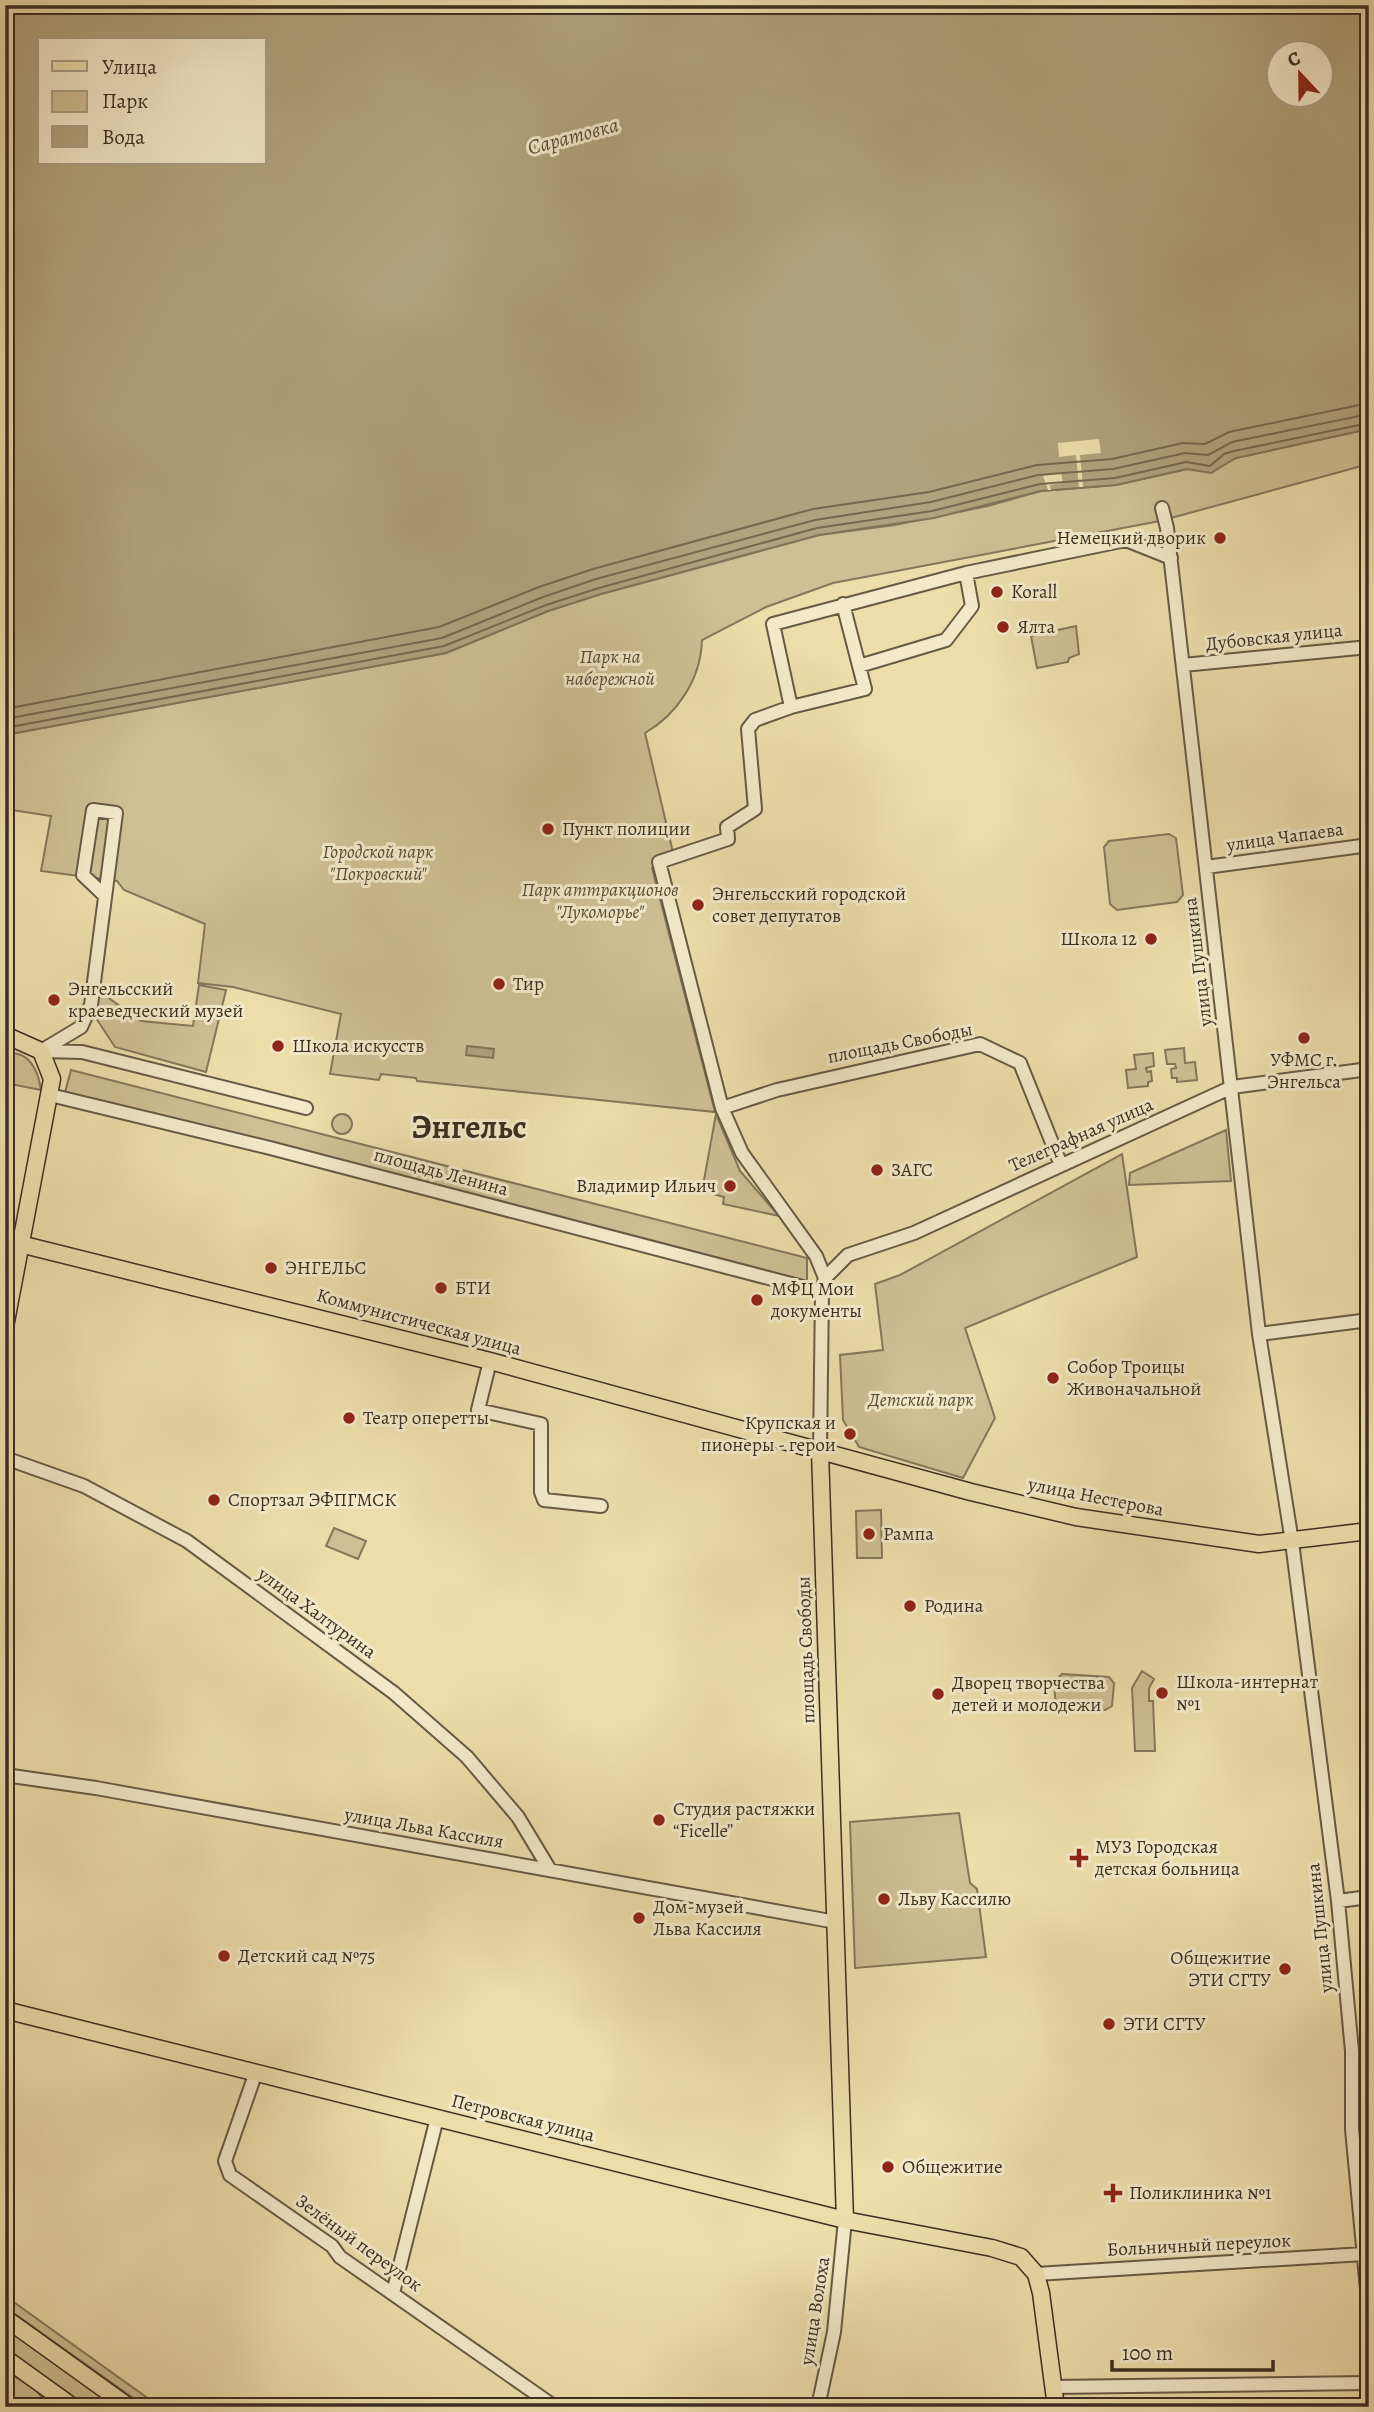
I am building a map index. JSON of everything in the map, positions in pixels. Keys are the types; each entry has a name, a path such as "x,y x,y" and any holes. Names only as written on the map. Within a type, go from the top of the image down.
{"main road":[{"path":"5,1035 41,1051 52,1079 13,1242 5,1327"},
{"name":"Коммунистическая улица","path":"13,1242 490,1361 820,1451"},
{"name":"улица Нестерова","path":"820,1451 1076,1517 1259,1544 1369,1531"},
{"name":"площадь Свободы","path":"820,1451 845,2220"},
{"name":"Петровская улица","path":"5,2010 845,2220 992,2248 1021,2257 1033,2269"},
{"path":"1033,2269 1056,2407"},
{"path":"5,2318 129,2407"},
{"path":"5,2358 73,2407"}],"street":[{"name":"улица Пушкина","path":"1162,509 1171,558 1259,1334 1292,1542 1338,1901 1352,2051 1352,2129 1369,2311"},
{"path":"791,707 773,624 966,573 1126,540 1171,558"},
{"path":"859,666 946,640 972,606 966,573"},
{"path":"825,1278 816,1256 742,1153 722,1108 659,862 727,839 727,827 755,809 748,729 755,720 791,707 865,689 843,604"},
{"name":"Дубовская улица","path":"1183,665 1369,646"},
{"path":"41,1051 81,1027 91,1005 116,813 93,810 83,875 105,896"},
{"name":"улица Чапаева","path":"1206,867 1369,845"},
{"name":"площадь Свободы","path":"722,1108 777,1090 980,1044 1020,1063 1061,1165"},
{"path":"41,1051 82,1052 306,1108"},
{"name":"Телеграфная улица","path":"825,1278 848,1255 914,1233 1232,1087 1369,1069"},
{"name":"площадь Ленина","path":"50,1095 270,1148 822,1292"},
{"name":"площадь Свободы","path":"820,1451 822,1292 825,1278"},
{"path":"1259,1334 1369,1320"},
{"path":"490,1361 478,1410 541,1424 541,1492 544,1500 601,1506"},
{"name":"улица Халтурина","path":"5,1458 84,1486 187,1541 394,1693 467,1757 518,1817 550,1870"},
{"name":"улица Льва Кассиля","path":"5,1775 96,1788 836,1922"},
{"path":"1338,1901 1369,1897"},
{"name":"Зелёный переулок","path":"256,2072 225,2161 230,2175 510,2378 555,2407"},
{"path":"393,2293 436,2118"},
{"name":"улица Волоха","path":"818,2407 834,2332 845,2220"},
{"name":"Больничный переулок","path":"1033,2269 1364,2254"},
{"path":"1052,2387 1369,2383"}],"green space":[{"name":"Городской парк \"Покровский\"","path":"1369,429 1369,464 1160,521 833,583 766,607 702,640 697,668 685,694 668,716 645,733 675,861 652,868 715,1112 417,1081 416,1078 381,1074 379,1080 330,1074 341,1014 233,987 198,983 205,924 124,890 117,881 41,871 51,816 5,809 5,735 446,653 548,611 601,594 819,535 895,525 988,506 1041,491 1116,485 1187,469 1202,470 1236,458"},
{"path":"1076,626 1079,654 1069,658 1068,662 1037,668 1031,636"},
{"path":"1169,834 1176,838 1183,895 1177,902 1117,910 1110,904 1104,847 1109,841"},
{"path":"199,985 226,990 206,1072 115,1047 92,1012 96,989 141,1021 193,1026"},
{"path":"1184,1048 1185,1063 1195,1062 1197,1080 1177,1082 1177,1078 1172,1078 1171,1069 1176,1068 1175,1064 1167,1064 1165,1050"},
{"path":"1153,1053 1154,1066 1146,1068 1147,1072 1151,1071 1152,1081 1148,1082 1148,1086 1128,1088 1126,1070 1136,1069 1134,1055"},
{"path":"5,1054 20,1055 31,1063 41,1090 5,1083"},
{"path":"71,1070 807,1258 807,1282 65,1092"},
{"path":"342,1114 349,1117 352,1124 349,1131 342,1134 335,1131 332,1124 335,1117"},
{"path":"716,1114 740,1171 779,1216 723,1204 724,1197 702,1191"},
{"path":"1226,1130 1231,1181 1129,1185 1130,1173"},
{"name":"Детский парк","path":"1122,1154 1137,1257 965,1328 995,1418 963,1478 859,1447 843,1420 840,1355 883,1350 875,1284 900,1275"},
{"name":"Рампа","path":"881,1510 882,1558 857,1558 856,1511"},
{"path":"334,1528 366,1541 358,1559 326,1546"},
{"path":"1142,1671 1154,1679 1149,1688 1149,1701 1153,1701 1155,1751 1135,1751 1132,1688"},
{"path":"1062,1674 1109,1677 1114,1683 1112,1706 1105,1710 1059,1707 1055,1690"},
{"path":"959,1813 970,1883 977,1889 986,1957 855,1968 850,1822"},
{"path":"8,2298 160,2407 146,2407 5,2307"},
{"path":"5,2325 119,2407 88,2407 5,2348"},
{"path":"5,2370 37,2391 48,2407 5,2407"}],"water":[{"name":"Саратовка","path":"5,5 1369,5 1369,429 1236,458 1211,473 1187,469 1116,485 1041,491 934,518 819,535 548,611 446,653 5,735"},
{"path":"467,1046 494,1049 493,1058 466,1055"}],"pier":[{"path":"1099,439 1101,453 1080,455 1083,487 1079,487 1076,455 1059,457 1058,443"},
{"path":"1061,473 1063,483 1050,485 1051,490 1048,490 1043,476"}],"place":[{"name":"Немецкий дворик","path":"1220,538"},
{"name":"Korall","path":"997,592"},
{"name":"Ялта","path":"1003,627"},
{"name":"Пункт полиции","path":"548,829"},
{"name":"Энгельсский городской совет депутатов","path":"698,905"},
{"name":"Школа 12","path":"1151,939"},
{"name":"Тир","path":"499,984"},
{"name":"Энгельсский краеведческий музей","path":"54,1000"},
{"name":"УФМС г. Энгельса","path":"1304,1038"},
{"name":"Школа искусств","path":"278,1046"},
{"name":"ЗАГС","path":"877,1170"},
{"name":"Владимир Ильич","path":"730,1186"},
{"name":"ЭНГЕЛЬС","path":"271,1268"},
{"name":"БТИ","path":"441,1288"},
{"name":"МФЦ Мои документы","path":"757,1300"},
{"name":"Собор Троицы Живоначальной","path":"1053,1378"},
{"name":"Театр оперетты","path":"349,1418"},
{"name":"Крупская и пионеры - герои","path":"850,1434"},
{"name":"Спортзал ЭФПГМСК","path":"214,1500"},
{"name":"Рампа","path":"869,1534"},
{"name":"Родина","path":"910,1606"},
{"name":"Школа-интернат №1","path":"1162,1693"},
{"name":"Дворец творчества детей и молодежи","path":"938,1694"},
{"name":"Студия растяжки “Ficelle”","path":"659,1820"},
{"name":"МУЗ Городская детская больница","path":"1079,1858"},
{"name":"Льву Кассилю","path":"884,1899"},
{"name":"Дом-музей Льва Кассиля","path":"639,1918"},
{"name":"Детский сад №75","path":"224,1956"},
{"name":"Общежитие ЭТИ СГТУ","path":"1285,1969"},
{"name":"ЭТИ СГТУ","path":"1109,2024"},
{"name":"Общежитие","path":"888,2167"},
{"name":"Поликлиника №1","path":"1113,2193"}],"district":[{"name":"Энгельс","path":"469,1126"}],"park label":[{"name":"Парк на набережной","path":"610,668"},
{"name":"Парк аттракционов \"Лукоморье\"","path":"600,901"}]}
